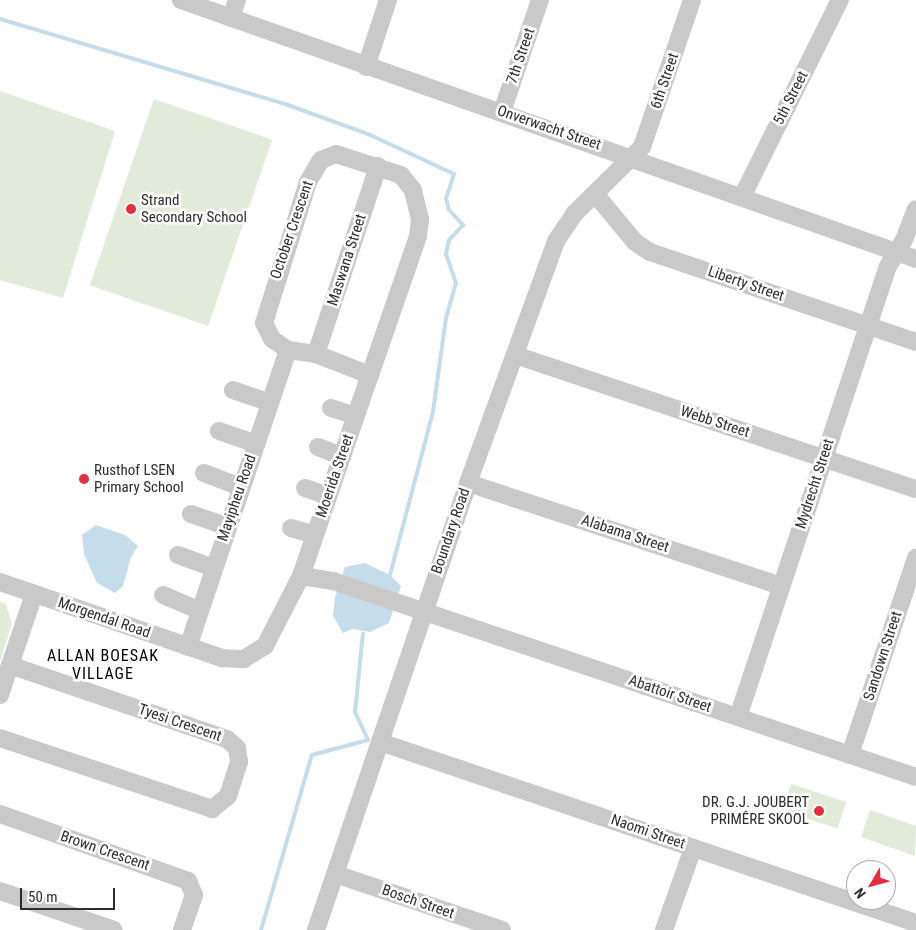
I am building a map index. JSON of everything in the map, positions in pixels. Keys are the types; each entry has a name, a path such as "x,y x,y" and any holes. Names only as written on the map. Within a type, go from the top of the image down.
{"street":[{"name":"Onverwacht Street","path":"181,0 366,67 631,157 916,259"},
{"path":"231,18 238,0"},
{"path":"366,67 388,0"},
{"name":"7th Street","path":"502,112 540,0"},
{"name":"6th Street","path":"631,157 642,146 692,0"},
{"name":"5th Street","path":"742,197 840,0"},
{"name":"October Crescent","path":"288,350 272,339 264,316 314,169 321,160 336,154 378,166 409,182 420,219 370,375"},
{"name":"Boundary Road","path":"316,930 468,483 556,241 574,214 596,195 631,157"},
{"name":"Maswana Street","path":"316,354 378,166"},
{"name":"Liberty Street","path":"596,195 635,242 650,252 916,342"},
{"name":"Mydrecht Street","path":"738,717 868,326 896,252 916,209"},
{"path":"288,350 316,354 370,375"},
{"name":"Mayipheu Road","path":"188,647 288,350"},
{"name":"Webb Street","path":"515,355 916,489"},
{"name":"Moerida Street","path":"301,576 370,375"},
{"path":"233,390 270,403"},
{"path":"332,408 356,416"},
{"path":"219,431 256,444"},
{"path":"318,447 342,456"},
{"path":"204,473 241,487"},
{"name":"Alabama Street","path":"468,483 782,586"},
{"path":"305,488 328,496"},
{"path":"191,514 228,527"},
{"path":"291,528 315,536"},
{"path":"178,555 214,568"},
{"name":"Sandown Street","path":"850,755 916,558"},
{"path":"301,576 337,582 424,611"},
{"name":"Morgendal Road","path":"0,582 188,647 234,660 255,655 273,635 301,576"},
{"path":"0,695 34,594"},
{"path":"163,596 199,610"},
{"name":"Abattoir Street","path":"424,611 916,777"},
{"name":"Tyesi Crescent","path":"0,738 212,809 228,796 239,762 237,748 227,739 10,665"},
{"name":"Naomi Street","path":"380,742 916,923"},
{"name":"Brown Crescent","path":"0,814 188,881 194,895 182,930"},
{"path":"664,930 693,848"},
{"name":"Bosch Street","path":"335,874 502,930"},
{"path":"0,891 74,923 114,930"}],"green space":[{"path":"0,91 115,131 63,298 0,280"},
{"path":"154,99 272,140 208,326 90,285"},
{"path":"0,602 6,604 12,624 0,661"},
{"path":"791,784 846,802 838,829 782,811"},
{"path":"870,810 916,826 915,856 861,837"}],"water":[{"path":"96,525 125,535 138,546 131,557 123,586 115,593 97,583 84,554 82,535"},
{"path":"365,563 390,575 401,586 389,623 370,632 352,629 343,633 333,616 335,597 345,567"}],"waterway":[{"path":"0,19 285,104 368,134 454,174 446,198 449,210 463,225 449,240 446,254 456,283 446,318 433,412 390,575"},
{"path":"261,930 312,755 368,740 355,712 363,633"}],"place":[{"name":"Strand Secondary School","path":"131,209"},
{"name":"Rusthof LSEN Primary School","path":"84,479"},
{"name":"DR. G.J. JOUBERT PRIMÊRE SKOOL","path":"819,811"}],"district":[{"name":"ALLAN BOESAK VILLAGE","path":"103,665"}]}
